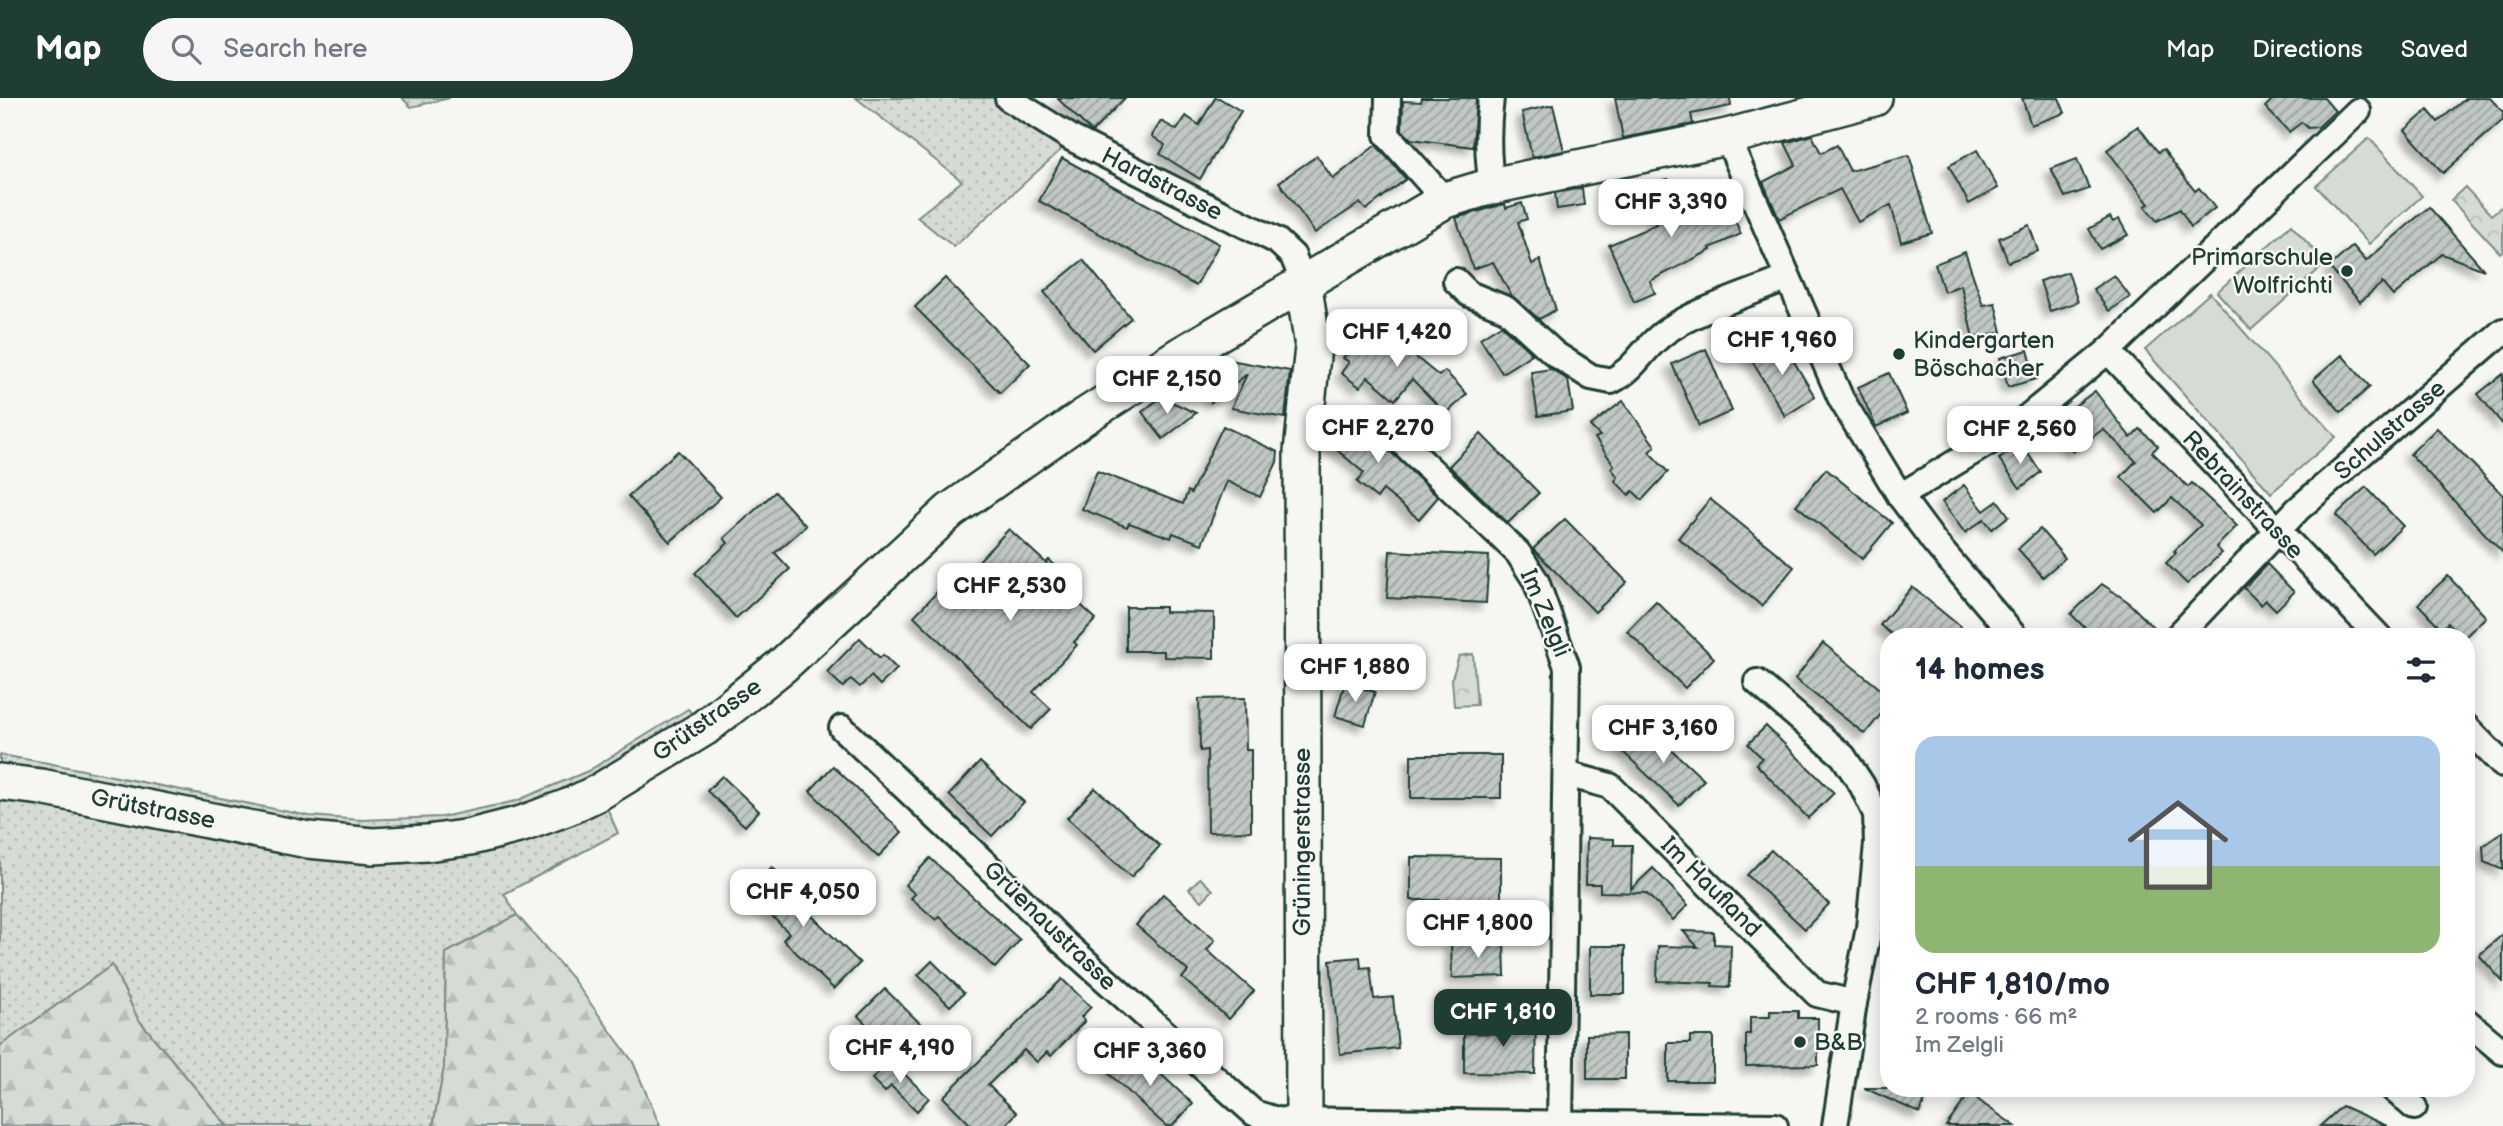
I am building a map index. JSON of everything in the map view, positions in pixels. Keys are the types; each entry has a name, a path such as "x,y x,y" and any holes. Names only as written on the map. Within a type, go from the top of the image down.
{"main road":[{"path":"1303,282 1445,200 1492,186 1727,137 1787,109 1874,98"},
{"name":"Grütstrasse","path":"0,782 41,787 308,840 373,846 427,843 471,836 522,824 568,807 599,792 704,728 783,665 950,511 1082,418 1303,282"},
{"name":"Grüningerstrasse","path":"1303,282 1313,347 1302,465 1304,1123"}],"street":[{"name":"Hardstrasse","path":"1008,98 1073,139 1277,242 1293,256 1303,282"},
{"path":"1388,98 1387,135 1445,200"},
{"path":"1491,98 1488,165 1492,186"},
{"path":"1900,496 2019,424 2108,351 2358,111"},
{"path":"1727,137 1841,399 1900,496 1935,543 2007,628"},
{"path":"1456,281 1469,294 1506,309 1555,354 1591,377 1611,381 1626,373 1659,337 1685,320 1788,278"},
{"name":"Schulstrasse","path":"2186,628 2298,509 2421,405 2503,331"},
{"name":"Rebrainstrasse","path":"2108,351 2370,628"},
{"name":"Im Zelgli","path":"1405,445 1518,553 1536,581 1567,667 1560,1125"},
{"path":"1757,682 1843,756 1862,785 1876,814 1878,931 1854,1003 1835,1126"},
{"name":"Grüenaustrasse","path":"842,728 993,871 1060,939 1254,1113 1277,1120 1304,1123 1775,1126"},
{"path":"2475,736 2503,765"},
{"name":"Im Haufland","path":"1566,774 1610,786 1817,994 1854,1003"},
{"path":"2475,1029 2503,1052"},
{"path":"2402,1097 2414,1107"}],"green space":[{"path":"402,98 450,98 411,107"},
{"path":"856,98 1008,98 1073,139 954,247 917,217 962,181"},
{"path":"2369,138 2422,196 2369,244 2316,186"},
{"path":"2465,187 2491,215 2501,207 2503,210 2503,250 2500,253 2451,200"},
{"path":"2291,225 2326,263 2251,330 2217,292"},
{"path":"2210,293 2336,437 2271,493 2145,350"},
{"path":"1473,654 1477,705 1454,706 1452,678 1459,656"},
{"path":"688,709 704,728 600,792 618,833 504,894 517,915 446,953 444,1068 433,1126 227,1126 138,1019 112,965 0,1046 0,755 309,816 362,820 442,817 516,801 588,771"},
{"path":"1200,878 1213,890 1202,901 1189,889"},
{"path":"517,915 572,978 633,1062 660,1126 433,1126 444,1068 446,953"},
{"path":"112,965 138,1019 227,1126 0,1126 0,1046"}],"building":[{"path":"1057,98 1125,98 1092,132"},
{"path":"1215,98 1241,111 1200,179 1160,154 1165,145 1152,136 1161,121 1177,130 1186,116 1199,125"},
{"path":"1422,98 1476,98 1473,147 1411,139 1402,130 1403,101 1421,102"},
{"path":"1615,98 1730,98 1731,106 1691,114 1693,124 1623,138"},
{"path":"2022,98 2059,98 2065,113 2031,125"},
{"path":"2274,98 2324,98 2335,111 2318,127 2308,128 2302,122 2289,132 2265,107"},
{"path":"2466,98 2490,98 2503,112 2503,120 2443,173 2405,130 2428,110 2438,122"},
{"path":"1553,105 1564,151 1532,157 1522,112"},
{"path":"2138,126 2158,152 2163,149 2195,191 2199,188 2215,208 2191,227 2180,209 2157,221 2145,206 2149,204 2107,150"},
{"path":"1812,135 1821,153 1837,145 1850,171 1909,155 1932,233 1901,242 1891,205 1858,222 1840,189 1779,219 1763,182 1796,165 1785,143"},
{"path":"1376,145 1406,179 1366,210 1360,203 1315,233 1279,182 1317,156 1333,179"},
{"path":"1977,150 1998,188 1969,204 1949,166"},
{"path":"1062,158 1219,244 1196,286 1039,201"},
{"path":"2077,159 2089,189 2065,197 2051,169"},
{"path":"1668,179 1676,216 1724,195 1741,234 1650,281 1655,293 1634,302 1609,245 1657,224 1648,184"},
{"path":"1582,188 1584,205 1557,209 1555,193"},
{"path":"1522,203 1527,219 1518,222 1532,264 1540,260 1556,310 1539,319 1511,295 1493,262 1473,269 1456,218 1505,204 1506,208"},
{"path":"2429,207 2484,270 2442,254 2393,296 2382,283 2360,302 2329,267 2353,246 2366,261"},
{"path":"2110,217 2113,222 2119,219 2128,235 2100,249 2089,229"},
{"path":"2029,225 2038,251 2008,262 1999,238"},
{"path":"1965,252 1983,305 1995,303 2002,332 1973,338 1961,285 1944,292 1935,264"},
{"path":"1083,260 1131,318 1093,350 1044,292"},
{"path":"2068,272 2078,302 2050,311 2040,281"},
{"path":"2114,275 2130,297 2109,311 2093,289"},
{"path":"945,278 1030,364 1000,393 915,307"},
{"path":"1373,322 1439,376 1445,371 1467,394 1446,414 1412,379 1395,400 1368,377 1360,387 1341,373 1349,362 1343,358"},
{"path":"1501,325 1532,354 1502,373 1480,338"},
{"path":"1780,338 1815,397 1785,416 1749,356"},
{"path":"1706,349 1732,411 1699,426 1672,364"},
{"path":"2028,350 2036,379 2008,387 2000,358"},
{"path":"2342,355 2370,387 2341,412 2313,380"},
{"path":"1219,358 1290,371 1285,418 1231,408 1247,374 1211,402"},
{"path":"1551,369 1568,380 1573,411 1538,416 1531,372"},
{"path":"1889,373 1907,413 1876,427 1858,387"},
{"path":"2503,374 2503,425 2478,394"},
{"path":"2095,391 2131,438 2140,429 2158,446 2152,452 2188,487 2192,483 2237,526 2216,547 2222,553 2187,584 2166,563 2176,553 2174,551 2201,525 2172,498 2157,513 2121,477 2136,461 2103,429 2073,452 2052,423"},
{"path":"1161,397 1196,413 1163,439 1142,412"},
{"path":"1623,401 1655,446 1649,452 1668,472 1642,500 1633,491 1629,495 1615,481 1618,477 1611,468 1614,465 1595,438 1600,436 1590,426"},
{"path":"1340,409 1438,497 1419,519 1383,490 1377,498 1357,482 1364,473 1324,439 1325,426"},
{"path":"1223,426 1278,452 1277,462 1260,497 1227,481 1202,544 1173,533 1171,538 1129,523 1127,527 1082,509 1097,471 1183,504"},
{"path":"2437,428 2503,495 2503,553 2410,454"},
{"path":"1481,434 1539,493 1508,523 1449,466"},
{"path":"2021,444 2041,472 2020,488 1999,459"},
{"path":"678,451 721,497 670,542 628,496"},
{"path":"1826,469 1892,523 1862,559 1796,505"},
{"path":"1964,485 1984,511 1998,501 2009,516 1992,529 1984,519 1965,533 1942,502"},
{"path":"2366,487 2403,526 2373,554 2336,515"},
{"path":"775,492 806,526 775,553 790,569 736,618 695,573 728,543 724,538"},
{"path":"1710,499 1794,567 1762,606 1678,538"},
{"path":"1565,519 1627,582 1595,612 1533,549"},
{"path":"1009,529 1046,563 1049,560 1079,587 1071,596 1096,619 1074,642 1077,645 1033,692 1051,709 1031,729 914,616 949,580 955,586"},
{"path":"2040,529 2065,558 2043,577 2018,549"},
{"path":"1390,551 1489,556 1486,603 1387,598"},
{"path":"2267,564 2294,592 2276,610 2266,600 2261,605 2244,588"},
{"path":"2448,576 2486,617 2474,628 2453,628 2448,623 2441,628 2418,604"},
{"path":"2102,584 2127,601 2154,628 2085,628 2071,614"},
{"path":"1912,587 1962,628 1884,628 1880,625"},
{"path":"1656,601 1714,658 1685,688 1627,631"},
{"path":"1126,607 1165,607 1165,612 1214,613 1214,658 1164,657 1164,651 1126,651"},
{"path":"860,638 880,658 883,655 897,669 880,685 871,676 860,687 851,679 843,687 827,672"},
{"path":"1823,643 1880,689 1880,715 1865,734 1795,679"},
{"path":"1345,683 1375,692 1365,725 1335,716"},
{"path":"1245,698 1246,750 1251,750 1251,831 1208,832 1207,750 1200,751 1199,699"},
{"path":"1645,725 1704,780 1679,805 1622,751"},
{"path":"1766,726 1834,793 1808,818 1756,764 1762,758 1748,744"},
{"path":"1411,755 1501,755 1501,798 1411,798"},
{"path":"980,762 1024,802 992,836 949,795"},
{"path":"833,766 902,832 878,857 810,791"},
{"path":"722,776 759,811 745,826 707,791"},
{"path":"1095,788 1160,846 1131,877 1067,818"},
{"path":"2503,832 2503,870 2484,862 2483,846"},
{"path":"1587,838 1614,839 1614,845 1632,845 1631,889 1653,868 1688,905 1673,920 1646,893 1600,892 1600,884 1586,884"},
{"path":"1771,850 1829,904 1805,929 1747,875"},
{"path":"1411,857 1501,858 1501,900 1411,900"},
{"path":"930,858 1020,940 995,968 939,916 936,920 911,898 915,894 905,885"},
{"path":"772,867 814,908 809,913 860,963 834,989 783,940 789,933 747,892"},
{"path":"1163,894 1215,940 1207,950 1254,991 1229,1019 1182,978 1188,971 1136,925"},
{"path":"1683,931 1714,932 1714,944 1731,945 1730,987 1712,986 1713,983 1657,981 1658,946 1698,947"},
{"path":"2503,934 2503,982 2479,955"},
{"path":"1504,941 1505,976 1452,978 1451,943"},
{"path":"1590,946 1625,946 1625,994 1590,994"},
{"path":"1360,957 1361,968 1370,967 1374,999 1393,997 1398,1048 1340,1054 1330,960"},
{"path":"932,961 964,993 950,1006 918,975"},
{"path":"1062,979 1091,1007 1081,1017 1085,1021 1051,1056 1047,1052 1037,1062 1024,1050 988,1085 1017,1113 1004,1126 972,1126 943,1097"},
{"path":"885,989 932,1035 905,1062 858,1016"},
{"path":"1770,1011 1798,1011 1798,1018 1818,1018 1818,1065 1746,1066 1746,1034 1750,1034 1750,1017 1770,1017"},
{"path":"1512,1012 1536,1012 1535,1074 1464,1073 1464,1033 1511,1034"},
{"path":"1625,1034 1625,1079 1587,1079 1587,1035"},
{"path":"1690,1036 1713,1036 1713,1081 1668,1081 1668,1043 1690,1043"},
{"path":"1132,1047 1193,1104 1172,1126 1166,1126 1108,1073"},
{"path":"890,1060 929,1098 917,1111 891,1086 885,1092 872,1079"},
{"path":"1864,1088 1880,1088 1880,1095"},
{"path":"1884,1097 1926,1097 1920,1113"},
{"path":"1967,1097 1975,1097 2015,1126 1946,1126"},
{"path":"2342,1106 2387,1126 2320,1126"}],"place":[{"name":"Primarschule Wolfrichti","path":"2347,271"},
{"name":"Kindergarten Böschacher","path":"1899,354"},
{"name":"B&B","path":"1800,1042"}]}
